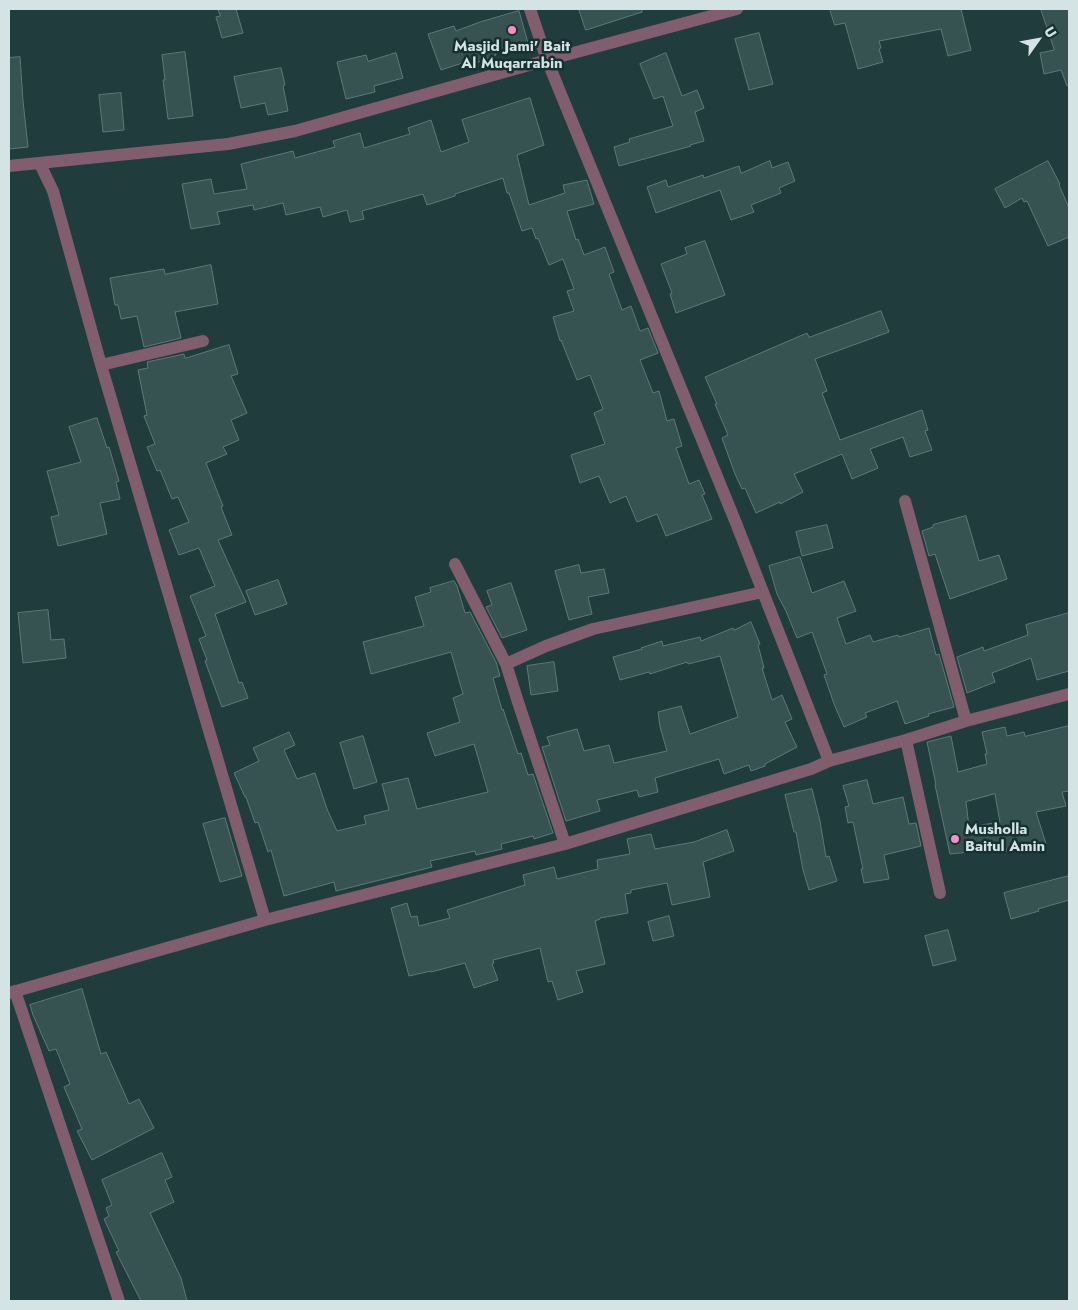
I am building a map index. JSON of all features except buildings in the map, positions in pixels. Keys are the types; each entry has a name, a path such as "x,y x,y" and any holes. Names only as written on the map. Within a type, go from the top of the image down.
{"street":[{"path":"530,9 547,60 736,522 829,762"},
{"path":"9,166 228,144 295,131 736,9"},
{"path":"40,164 53,191 101,365 265,920"},
{"path":"101,365 204,341"},
{"path":"905,501 966,721"},
{"path":"455,564 506,664 565,844"},
{"path":"506,664 546,646 593,629 763,592"},
{"path":"119,1301 12,992 265,920 565,844 966,721 1069,694"},
{"path":"906,740 940,893"}],"place":[{"name":"Masjid Jami' Bait Al Muqarrabin","path":"512,30"},
{"name":"Musholla Baitul Amin","path":"955,839"}]}
